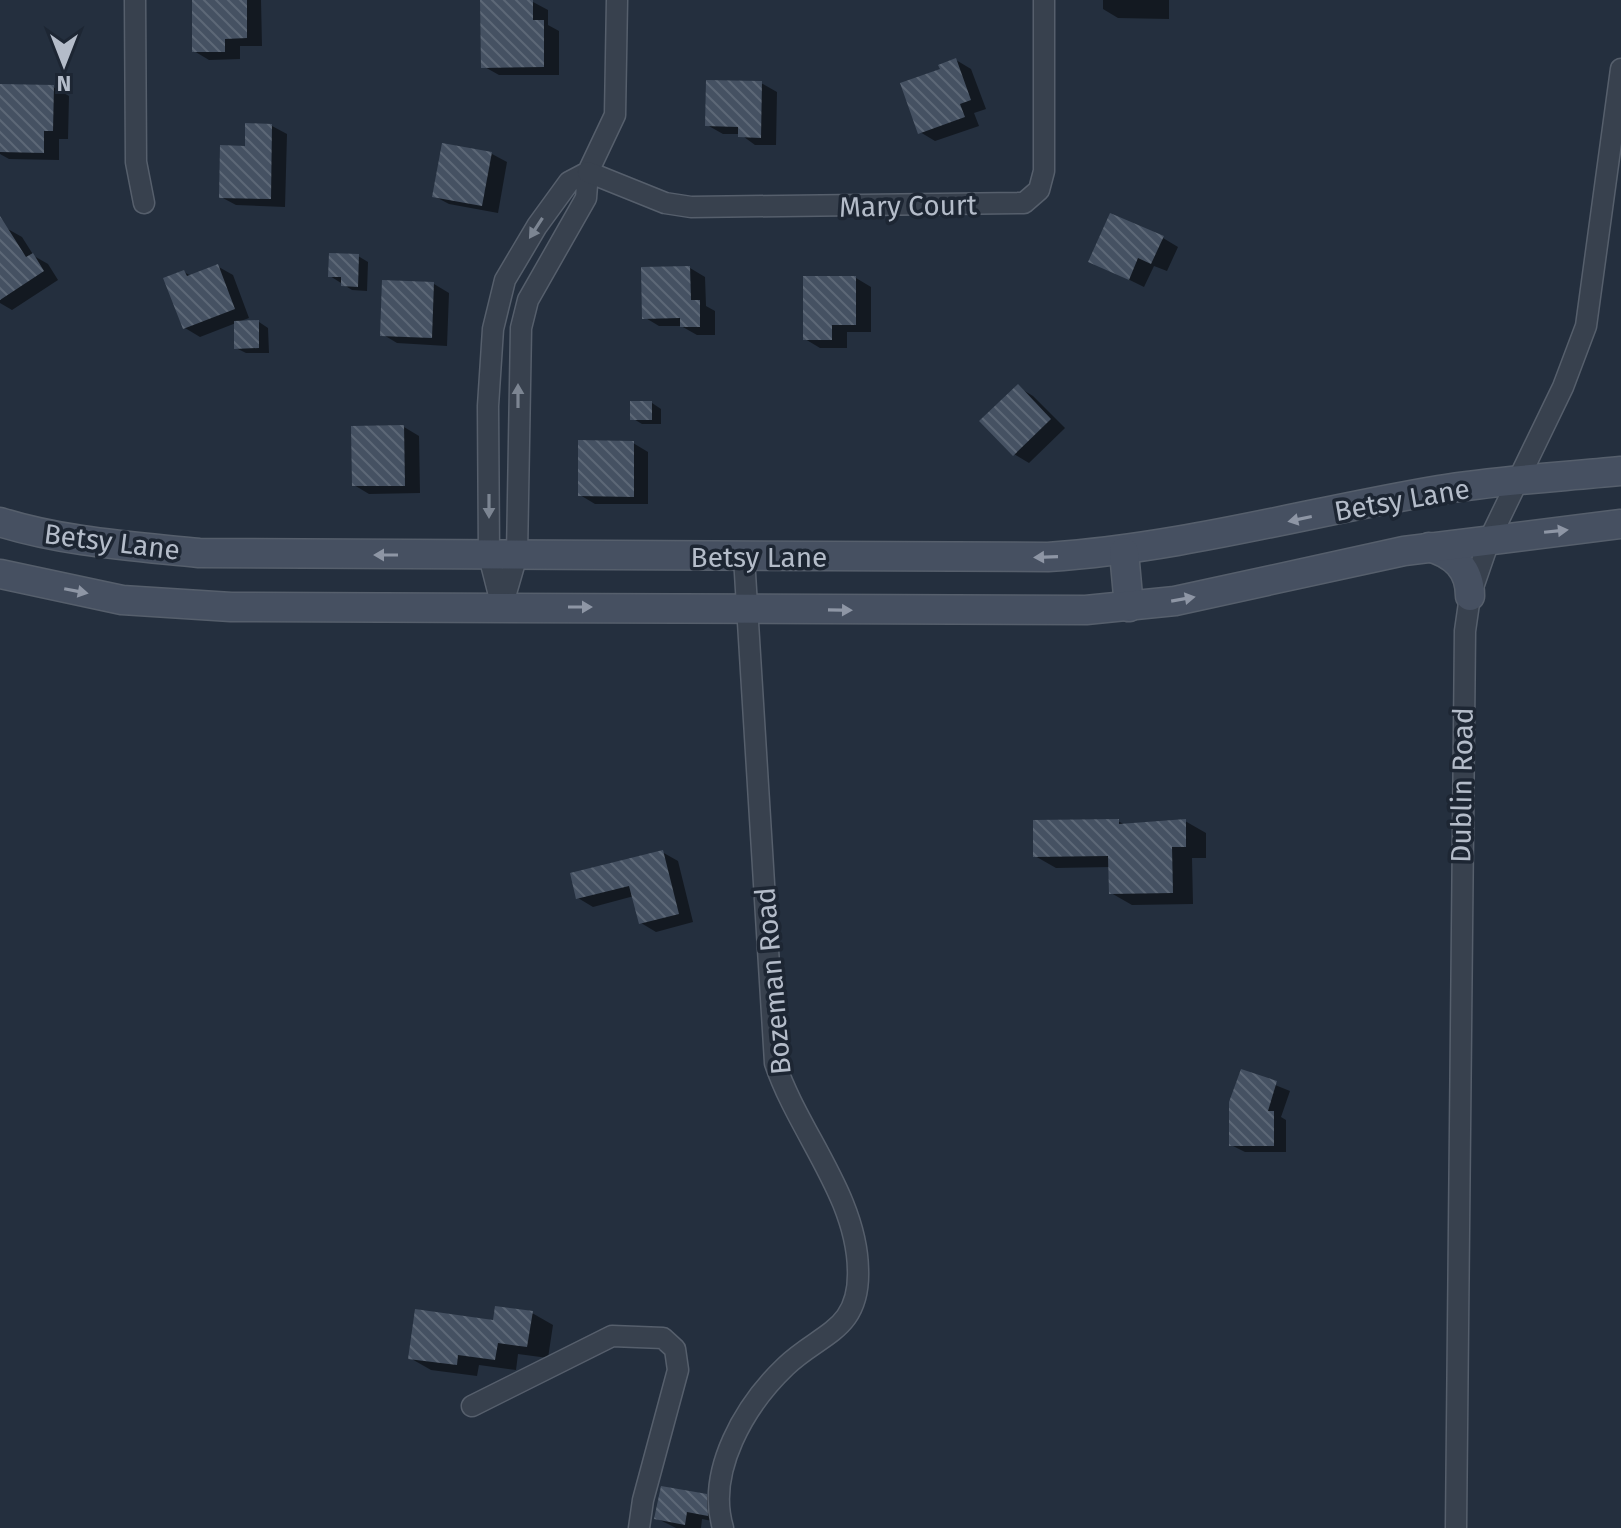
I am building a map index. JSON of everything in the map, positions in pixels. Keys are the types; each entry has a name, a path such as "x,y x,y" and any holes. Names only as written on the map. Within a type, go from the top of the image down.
{"main road":[{"name":"Betsy Lane","path":"0,522 30,531 99,543 199,553 969,559 1124,552 1440,490 1621,471"},
{"name":"Betsy Lane","path":"0,574 122,600 231,607 970,611 1129,607 1240,588 1429,547 1621,524"},
{"path":"1429,547 1443,551 1459,563 1468,578 1470,596"},
{"path":"1124,552 1129,607"}],"street":[{"path":"135,0 136,162 144,203"},
{"path":"502,607 503,555 518,451 518,368 525,311 550,256 586,198 588,172 615,115 617,0"},
{"name":"Mary Court","path":"588,172 665,203 691,207 1024,203 1039,190 1044,171 1044,0"},
{"name":"Dublin Road","path":"1456,1528 1463,670 1470,596 1490,538 1563,387 1586,326 1621,69"},
{"path":"503,555 489,452 493,329 505,280 537,226 569,182 588,172"},
{"path":"500,302 525,311"},
{"path":"489,452 518,451"},
{"name":"Bozeman Road","path":"723,1528 716,1496 735,1438 763,1391 787,1365 836,1332 853,1305 859,1274 856,1237 786,1098 775,1063 744,557"},
{"path":"472,1406 612,1336 663,1338 675,1349 678,1370 643,1500 639,1528"}],"building":[{"path":"192,0 247,0 247,38 225,39 225,52 192,52"},
{"path":"480,0 533,0 533,20 544,20 544,67 481,68"},
{"path":"956,58 971,100 960,104 965,117 918,134 900,83 940,69 938,65"},
{"path":"706,80 762,81 761,138 738,137 738,127 705,126"},
{"path":"0,84 54,85 53,131 44,131 44,153 0,152"},
{"path":"245,123 272,124 271,199 219,198 220,145 245,146"},
{"path":"442,143 492,152 482,206 432,197"},
{"path":"1110,213 1164,236 1151,264 1138,258 1129,280 1088,262"},
{"path":"0,216 26,257 33,253 44,271 0,300"},
{"path":"329,253 359,254 358,287 341,286 341,277 328,277"},
{"path":"218,264 235,309 183,329 163,278 184,270 187,276"},
{"path":"690,266 691,300 700,300 700,327 680,327 680,318 642,319 641,267"},
{"path":"803,276 856,276 856,325 832,325 832,340 803,340"},
{"path":"382,280 434,282 432,338 380,336"},
{"path":"259,320 259,348 234,349 234,321"},
{"path":"1018,384 1051,419 1013,456 979,421"},
{"path":"630,401 652,401 652,420 630,420"},
{"path":"404,425 405,486 352,486 351,426"},
{"path":"578,440 634,441 634,497 578,496"},
{"path":"1119,819 1119,824 1186,819 1186,847 1172,847 1173,893 1109,894 1108,856 1033,857 1033,820"},
{"path":"663,850 679,914 639,924 629,886 576,899 570,873"},
{"path":"1241,1069 1277,1081 1268,1111 1274,1111 1274,1146 1229,1146 1229,1102"},
{"path":"495,1306 533,1311 527,1347 498,1343 495,1360 458,1355 457,1365 408,1359 415,1309 493,1320"},
{"path":"661,1486 707,1494 708,1516 687,1512 685,1525 654,1519"}]}
